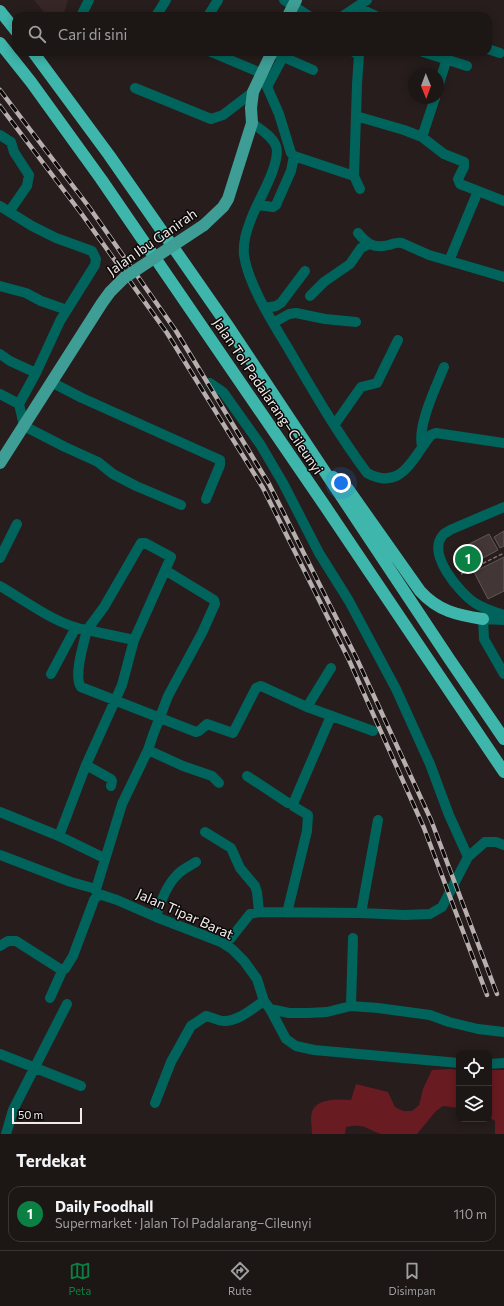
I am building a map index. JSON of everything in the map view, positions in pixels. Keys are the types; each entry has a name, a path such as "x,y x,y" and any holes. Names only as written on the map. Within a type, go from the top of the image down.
{"highway":[{"path":"0,11 12,26"},
{"name":"Jalan Tol Padalarang–Cileunyi","path":"0,43 31,82 100,179 325,506 504,772"},
{"name":"Jalan Tol Padalarang–Cileunyi","path":"36,56 160,228 504,739"},
{"path":"323,469 348,489 427,599 446,611 462,616 482,619"}],"main road":[{"name":"Jalan Ibu Ganirah","path":"0,463 110,292 124,278 204,225 223,207 228,199 252,123 251,108 253,92 261,73 274,56"}],"street":[{"path":"83,12 89,0"},
{"path":"158,12 166,0"},
{"path":"210,12 218,0"},
{"path":"350,12 367,0"},
{"path":"290,5 302,12"},
{"path":"357,7 368,12"},
{"path":"492,50 500,53"},
{"path":"221,56 261,73 279,114 294,156 291,171 276,205 273,207 258,205"},
{"path":"268,87 276,56"},
{"path":"281,56 314,70"},
{"path":"360,56 357,84 354,176 360,189"},
{"path":"444,68 448,56 466,66"},
{"path":"135,88 211,119 223,115 253,92"},
{"path":"422,137 433,104"},
{"path":"356,116 404,130 422,137 444,154 464,162 464,167 458,179 458,183 504,201"},
{"path":"252,123 268,135 276,146 277,153 269,180 250,222 244,254 247,270 273,323 320,402 367,473 375,478 386,479 401,475 430,435 436,433 504,444"},
{"path":"0,135 11,142 14,152 29,175 28,186 4,209 32,226 56,238 92,251 96,259 95,265 66,310 36,374 19,404 24,426 98,462 113,474 136,486 181,506"},
{"path":"294,156 354,176"},
{"path":"449,261 478,191"},
{"path":"358,233 369,244"},
{"path":"310,296 324,282 350,264 361,248 369,244 383,246 398,242 429,255 504,277"},
{"path":"265,308 281,303 305,270"},
{"path":"0,286 26,292 41,301 66,310"},
{"path":"273,323 289,314 296,313 325,319 356,322"},
{"path":"335,424 360,387 377,383 398,340"},
{"path":"0,354 10,361 36,374"},
{"path":"422,446 420,439 422,428 444,367"},
{"path":"51,382 82,398 220,460 220,465 206,499"},
{"path":"210,383 223,392 260,444 283,483 318,553 349,601 396,689 430,764 449,815 468,857"},
{"path":"0,394 19,404"},
{"path":"504,507 450,530 442,536 438,546 439,556 451,579 464,595 476,604 504,615"},
{"path":"0,558 17,524"},
{"path":"59,836 86,765 114,700 126,673 134,640 171,556 145,543 141,543 104,607 87,630 78,673 79,684 81,686 114,700 196,732 207,724 233,733 258,686 307,707 373,731"},
{"path":"50,998 63,969 74,956 97,893 104,858 122,804 148,750 168,696 202,633 215,604 214,600 165,570"},
{"path":"0,586 61,622 76,628 134,640"},
{"path":"504,620 482,619 484,639 504,673"},
{"path":"51,674 76,628"},
{"path":"307,707 331,668"},
{"path":"293,804 331,716"},
{"path":"148,750 183,766 212,776 219,783"},
{"path":"86,765 111,779 112,781 110,786"},
{"path":"247,776 308,815 287,913"},
{"path":"0,812 59,836 104,858"},
{"path":"361,913 378,820"},
{"path":"205,832 231,848 240,868 255,886 259,912"},
{"path":"221,942 231,938 250,914 259,912 424,915 436,912 442,907 468,857 486,842 496,842 504,845"},
{"name":"Jalan Tipar Barat","path":"0,855 221,942 232,949 257,979 267,1005 286,1039 296,1046 314,1050 456,1063"},
{"path":"156,917 160,902 174,878 196,862"},
{"path":"351,1006 353,938"},
{"path":"0,946 8,941 16,941 58,968 63,969"},
{"path":"6,1134 13,1110 67,1004"},
{"path":"155,1103 171,1062 191,1026 206,1016 224,1021 233,1019 267,1005 289,1013 326,1012 351,1006 430,1015 478,1029 504,1032"},
{"path":"0,1054 82,1086"},
{"path":"492,1064 504,1063"}],"path":[{"path":"451,579 504,553"}],"shaded area":[{"path":"34,0 68,0 64,12 44,12"},
{"path":"432,1070 456,1070 456,1108 443,1106 436,1111 417,1134 381,1134 365,1127 352,1126 346,1127 345,1134 312,1134 311,1117 314,1107 329,1100 351,1100 356,1084 388,1092 395,1107 403,1111 412,1111 419,1105 423,1089"},
{"path":"492,1070 504,1070 504,1134 495,1134 495,1121 492,1119"}],"building":[{"path":"504,531 504,546 500,548 494,537"},
{"path":"489,534 498,550 470,565 461,548"},
{"path":"504,557 504,591 488,599 474,572"}],"railway":[{"path":"0,90 89,207 176,331 269,484 356,657 431,820 497,994"},
{"path":"0,106 81,213 167,333 263,488 349,660 424,828 487,995"}],"place":[{"name":"Daily Foodhall","path":"468,559"}]}
